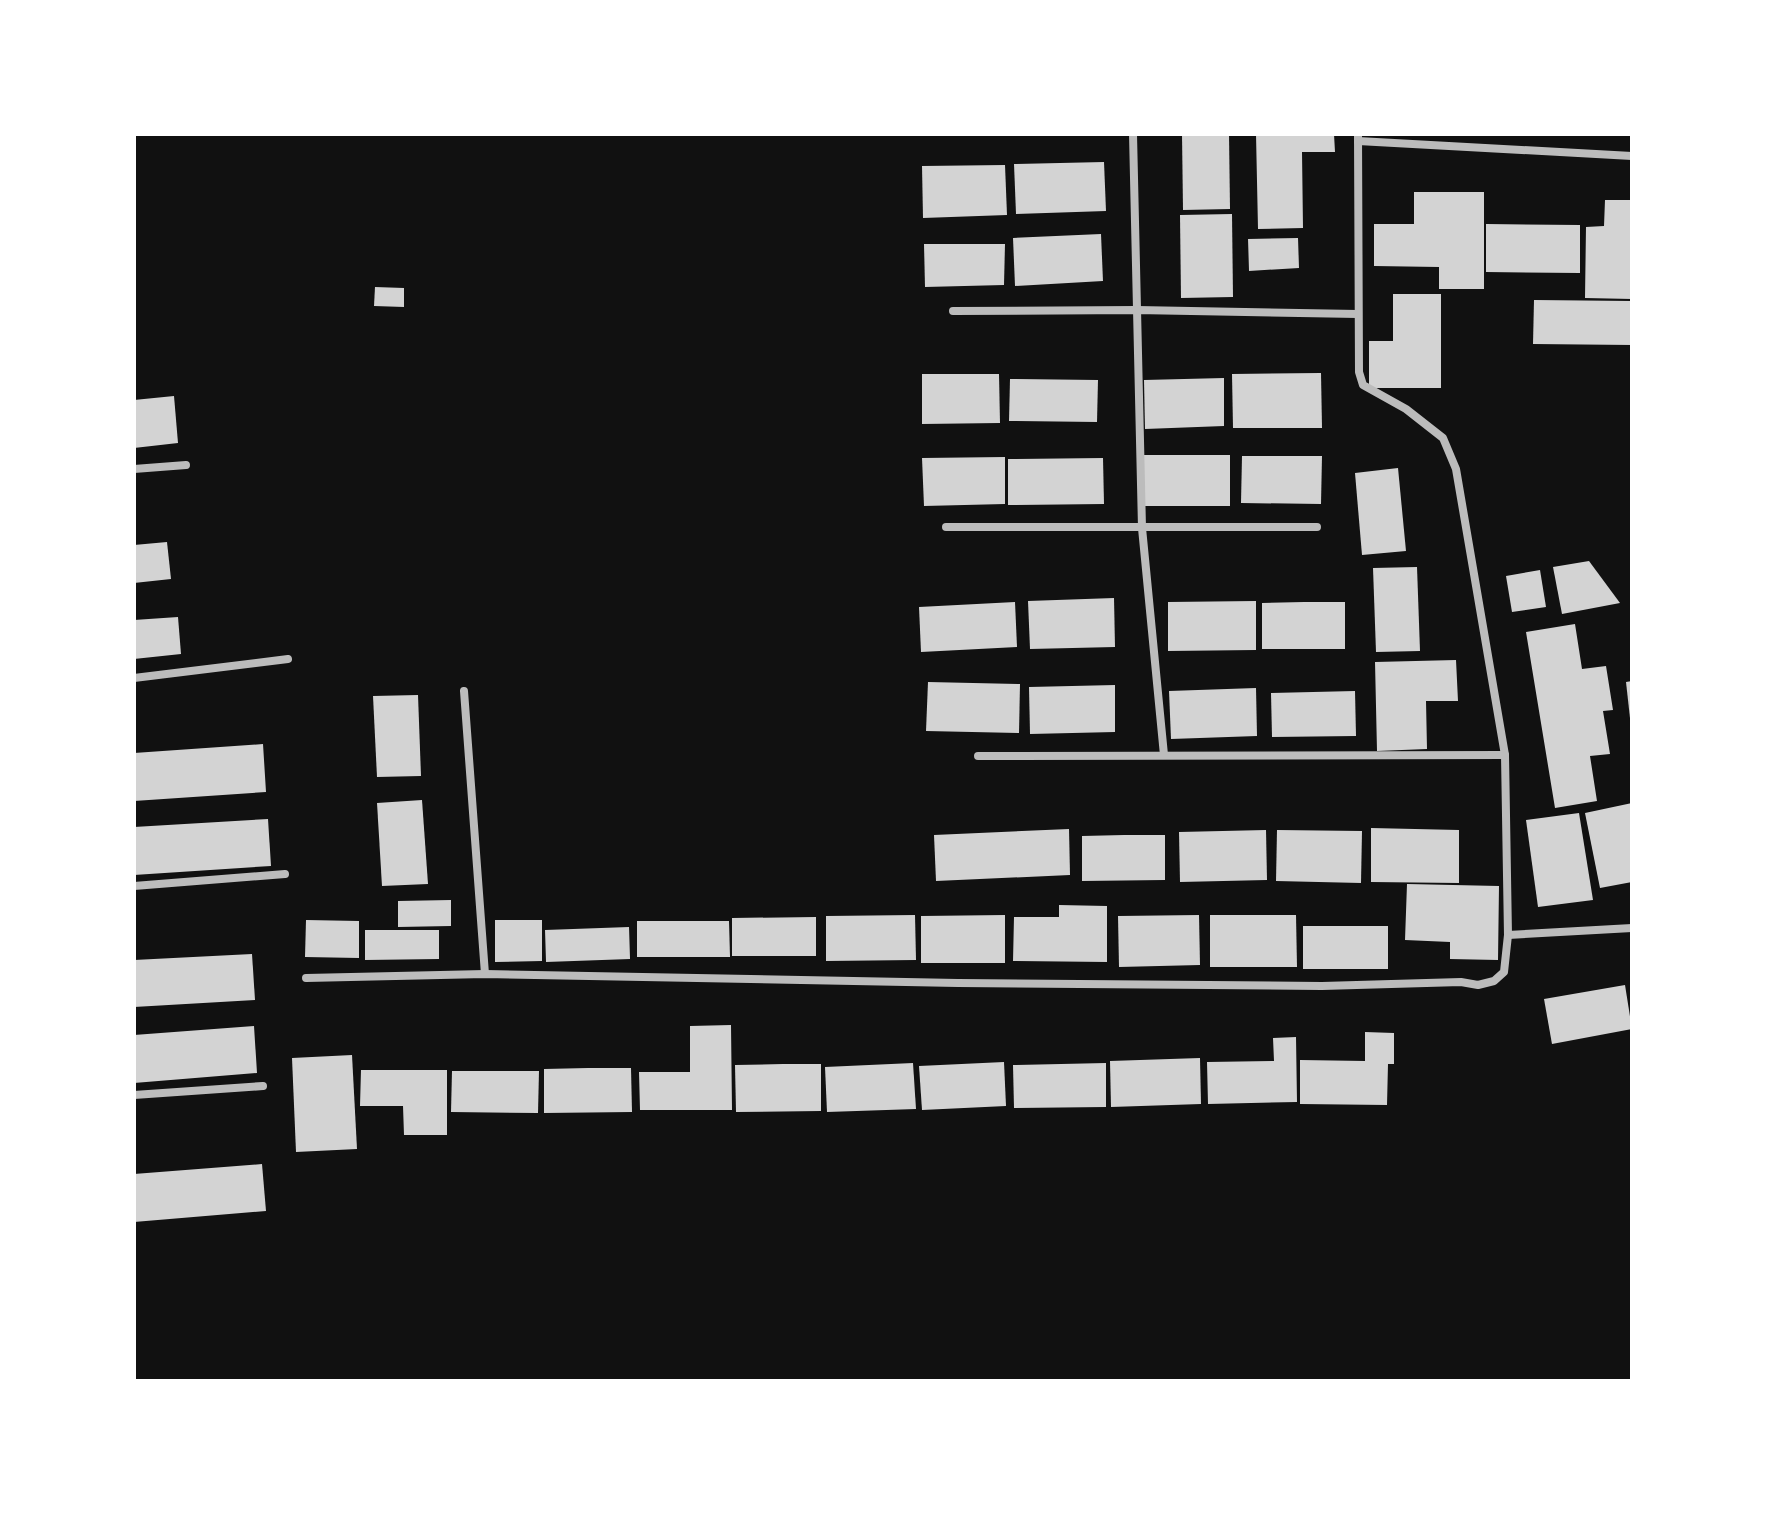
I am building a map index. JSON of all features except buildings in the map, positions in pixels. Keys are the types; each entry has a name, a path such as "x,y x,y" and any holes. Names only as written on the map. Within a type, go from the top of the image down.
{"street":[{"path":"1133,134 1142,528 1164,755"},
{"path":"306,978 485,974 1322,986 1461,982 1478,985 1494,981 1504,972 1508,935 1505,755 1456,469 1443,438 1406,409 1363,385 1359,372 1358,138 1632,156"},
{"path":"953,311 1358,314"},
{"path":"134,469 186,465"},
{"path":"946,527 1317,527"},
{"path":"134,678 288,659"},
{"path":"464,691 485,974"},
{"path":"978,756 1505,755"},
{"path":"134,886 285,874"},
{"path":"1508,935 1632,928"},
{"path":"134,1095 263,1086"}]}
